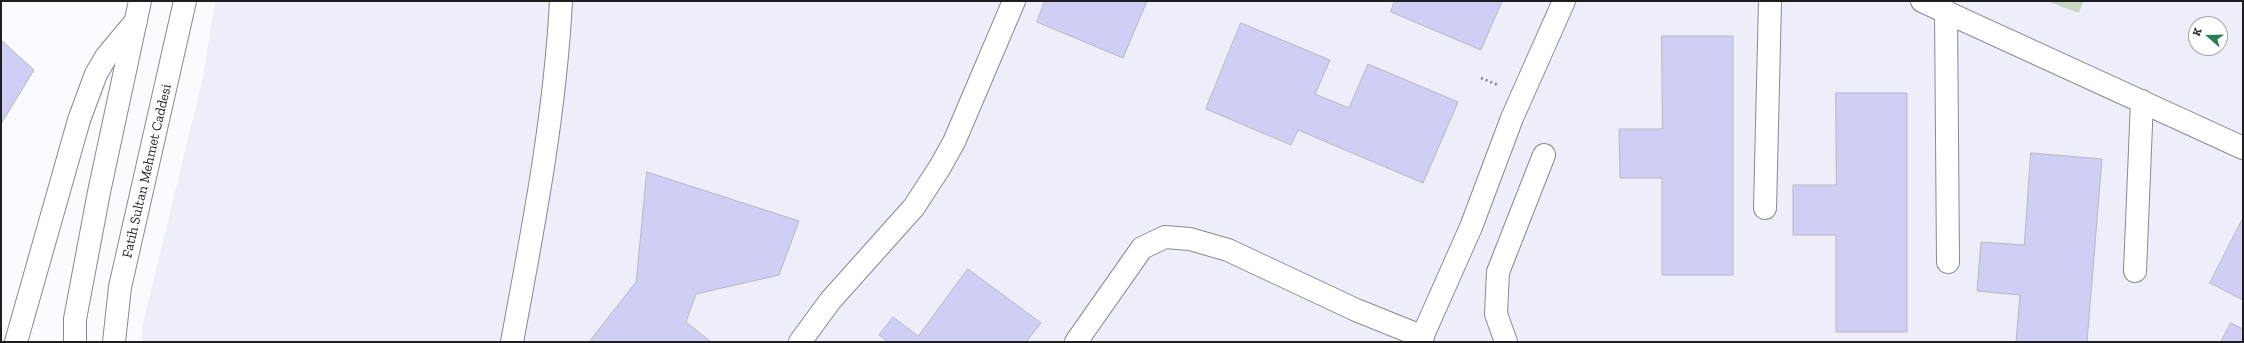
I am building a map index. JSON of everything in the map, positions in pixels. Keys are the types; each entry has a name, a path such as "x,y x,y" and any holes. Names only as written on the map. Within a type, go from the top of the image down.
{"street":[{"name":"Fatih Sultan Mehmet Caddesi","path":"114,342 120,287 186,1"},
{"path":"512,342 542,174 558,64 561,1"},
{"path":"800,342 830,301 914,207 940,167 954,142 1014,1"},
{"path":"1076,342 1142,248 1165,237 1190,239 1228,250 1421,339 1471,227 1512,118 1564,1"},
{"path":"1764,208 1770,1"},
{"path":"1922,1 2243,148"},
{"path":"16,342 79,120 96,74 138,11"},
{"path":"75,342 76,311 99,192 138,11"},
{"path":"1946,11 1948,262"},
{"path":"2135,271 2142,101"},
{"path":"1506,342 1496,314 1498,272 1544,155"}],"shaded area":[{"path":"215,1 2243,1 2243,342 142,342 142,328 203,77"}],"green space":[{"path":"2047,1 2083,1 2079,13"}],"building":[{"path":"1045,1 1147,1 1123,58 1037,22"},
{"path":"1395,1 1502,1 1481,50 1391,12"},
{"path":"1241,23 1330,60 1315,94 1349,108 1368,64 1458,102 1423,183 1298,130 1291,145 1206,109"},
{"path":"1662,36 1733,36 1733,275 1662,275 1662,178 1620,178 1619,129 1662,129"},
{"path":"1,40 34,70 1,124"},
{"path":"1836,93 1907,93 1907,332 1836,332 1836,235 1793,235 1793,185 1836,185"},
{"path":"2031,153 2102,159 2087,342 2016,342 2020,295 1977,291 1981,242 2024,245"},
{"path":"647,172 799,221 779,275 696,294 686,322 711,342 589,342 636,282"},
{"path":"2243,218 2243,300 2210,283"},
{"path":"968,269 1041,323 1026,342 888,342 879,335 893,317 918,336"},
{"path":"2231,323 2243,329 2243,342 2221,342"}]}
